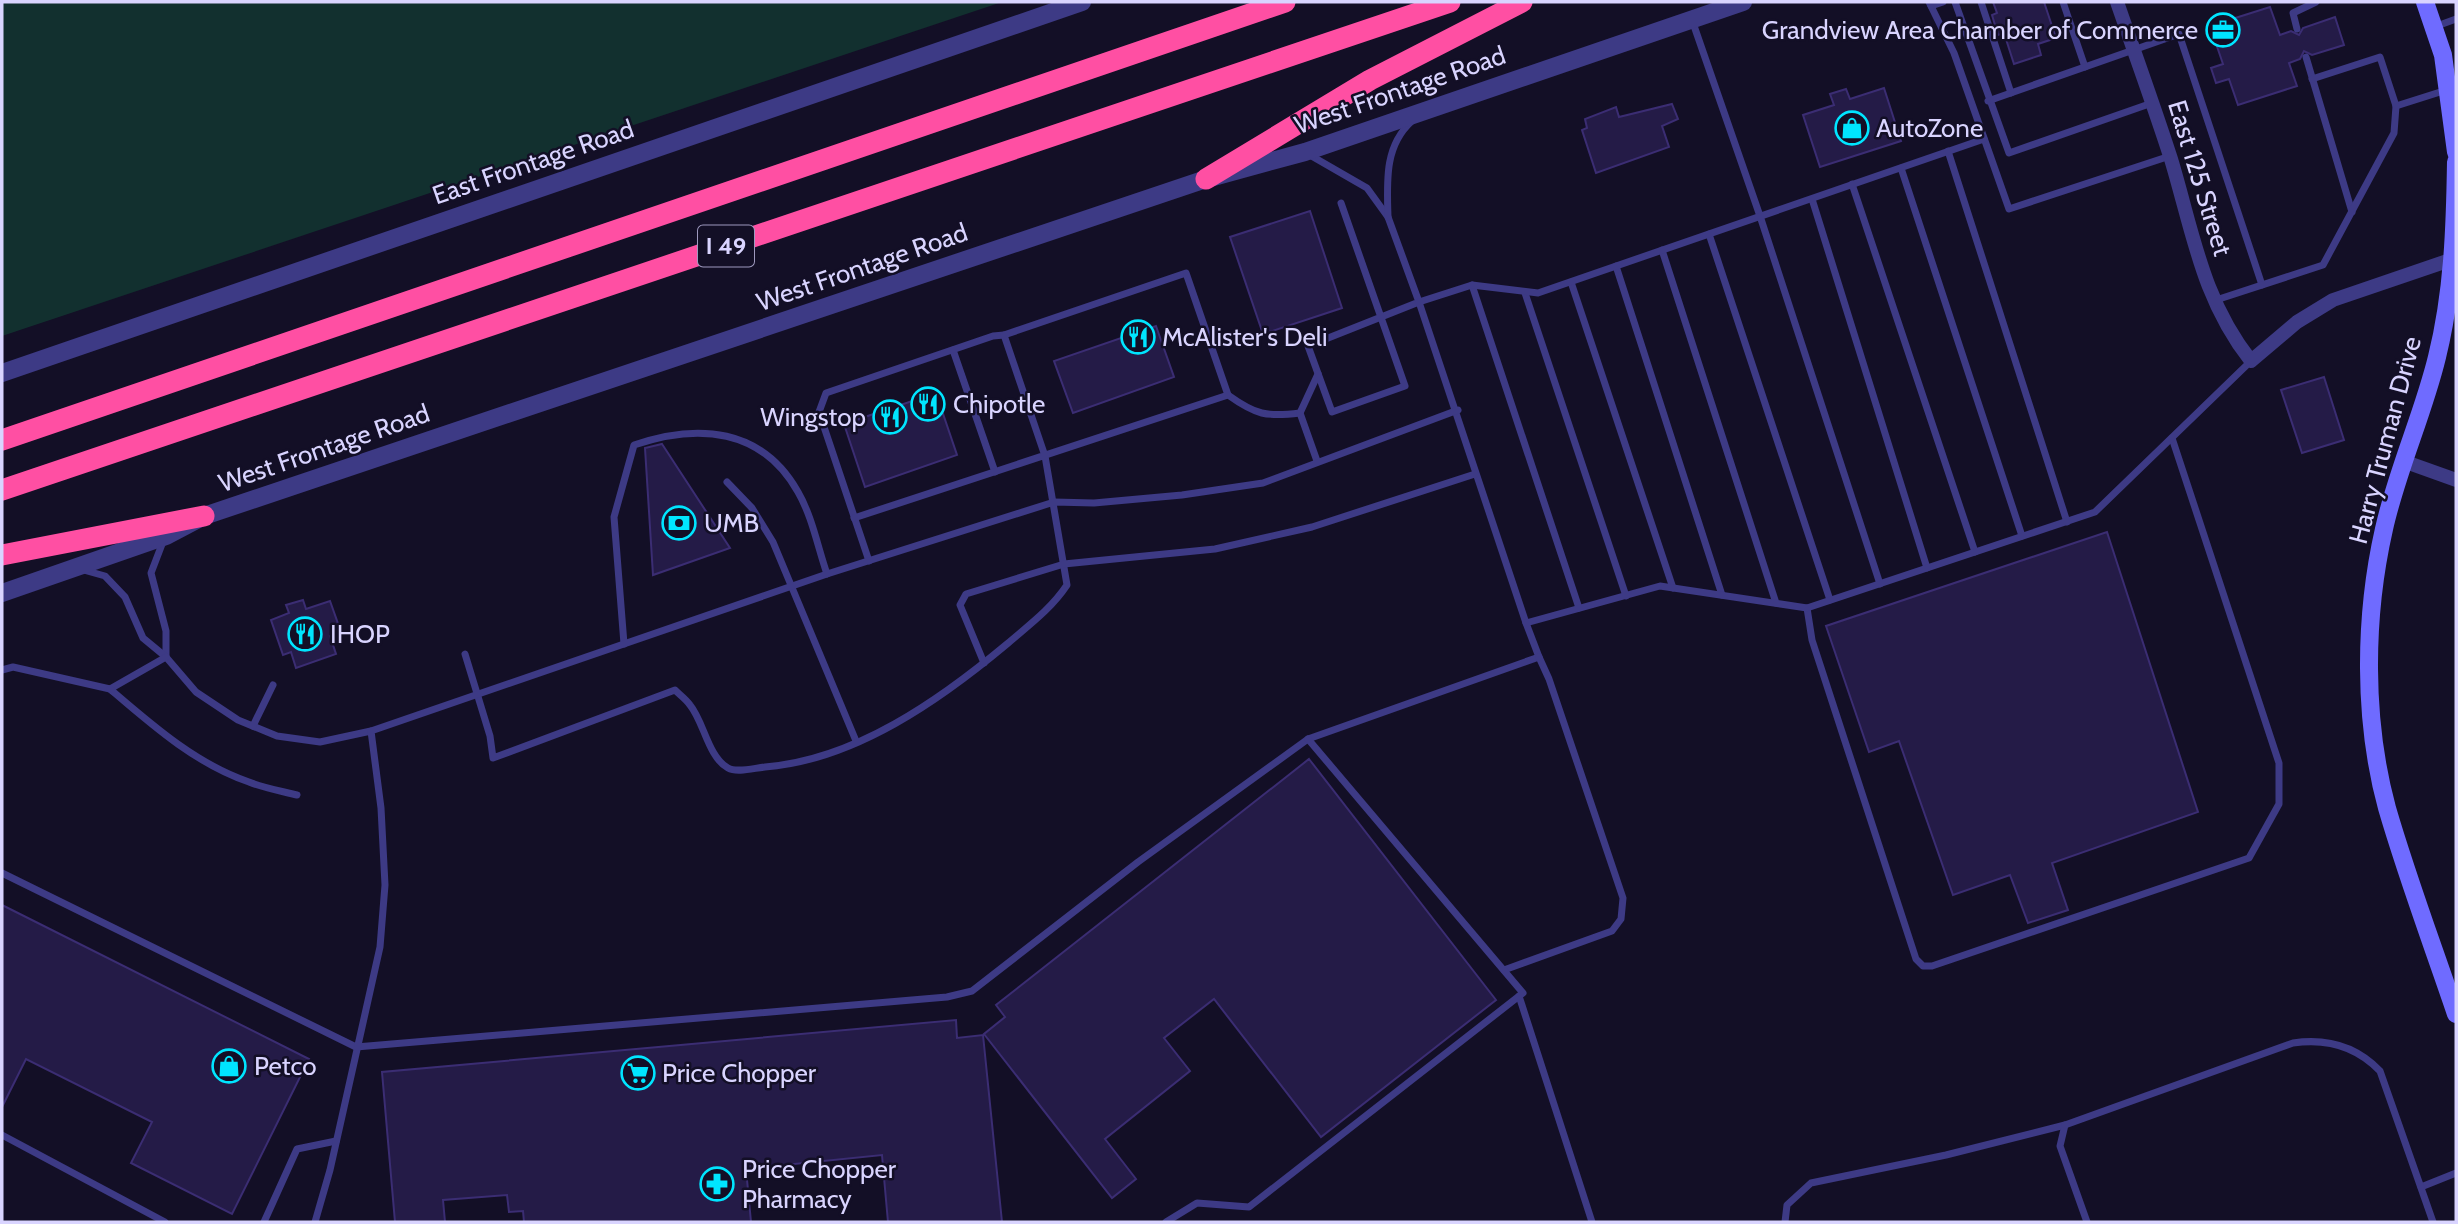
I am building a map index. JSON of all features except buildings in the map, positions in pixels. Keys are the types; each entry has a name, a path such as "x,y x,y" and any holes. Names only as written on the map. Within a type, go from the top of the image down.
{"highway":[{"name":"I 49","path":"2,440 1285,2"},
{"name":"I 49","path":"2,491 1450,2"},
{"path":"1206,179 1370,79 1521,2"},
{"path":"2,555 204,516"}],"main road":[{"path":"2425,2 2452,88 2456,152"},
{"name":"Harry Truman Drive","path":"2456,162 2456,258 2437,357 2384,530 2371,616 2371,692 2379,767 2387,808 2456,1014"}],"street":[{"name":"East Frontage Road","path":"2,373 1082,2"},
{"name":"West Frontage Road","path":"2,593 166,536 204,516 1206,179 1304,152 1742,2"},
{"name":"East 125 Street","path":"2117,2 2170,156 2212,301 2230,335 2251,360"},
{"path":"2251,360 2297,322 2333,300 2456,258"},
{"path":"2403,461 2456,480"}],"lane":[{"path":"1943,2 1930,4 1954,53 2008,209 2170,156"},
{"path":"1955,2 1988,101 2010,153 2151,103"},
{"path":"1981,2 2011,93"},
{"path":"2063,2 2085,67"},
{"path":"2297,29 2293,13 2316,2"},
{"path":"2434,27 2456,19"},
{"path":"1692,20 1760,216 1880,583"},
{"path":"1988,101 2179,34 2262,285"},
{"path":"2306,57 2352,212"},
{"path":"2212,301 2323,265 2395,133 2396,106 2380,57 2312,79"},
{"path":"2396,106 2452,88"},
{"path":"1388,217 1389,158 1402,130 1426,109"},
{"path":"1341,203 1382,317 1405,386 1332,412 1308,346 1382,317 1419,302 1472,285 1538,293 1984,139"},
{"path":"1948,151 2067,522"},
{"path":"1304,152 1367,188 1388,217 1458,410 1475,474 1526,623 1549,679 1623,898 1621,919 1612,931 1504,970"},
{"path":"1901,168 2022,536"},
{"path":"1852,184 1975,552"},
{"path":"1812,198 1927,568"},
{"path":"1709,234 1830,600"},
{"path":"1662,250 1776,603"},
{"path":"1616,266 1722,595"},
{"path":"869,561 819,412 825,393 1186,273 1228,395 1253,411 1268,416 1300,413"},
{"path":"1570,282 1673,588"},
{"path":"1472,285 1579,608"},
{"path":"1525,293 1626,596"},
{"path":"465,654 478,694 493,758 675,690 691,706 721,763 731,770 786,766 894,725 943,697 1054,604 1068,585 1045,457 1004,335"},
{"path":"953,350 995,472"},
{"path":"1526,623 1660,586 1807,608 2095,512 2251,360"},
{"path":"1317,461 1300,413 1318,374"},
{"path":"854,518 1228,395"},
{"path":"76,568 105,576 125,597 143,638 166,657 196,692 238,720 277,736 320,742 371,731 827,574 1054,502 1094,503 1263,483 1458,410"},
{"path":"624,644 614,517 634,445 652,439 693,433 729,435 759,449 783,469 799,494 827,574"},
{"path":"1807,608 1812,640 1916,959 1923,965 1945,961 2249,858 2279,804 2279,763 2172,438"},
{"path":"984,663 960,605 966,594 1064,564 1215,549 1312,527 1475,474"},
{"path":"727,482 752,508 773,542 856,741"},
{"path":"166,536 151,573 166,631 166,657"},
{"path":"110,689 166,657"},
{"path":"2,873 356,1047 947,997 972,991 1138,862 1308,739 1539,657"},
{"path":"2,670 13,667 110,689 153,727 201,759 248,782 297,794"},
{"path":"253,726 273,685"},
{"path":"315,1222 380,947 385,885 381,808 371,731"},
{"path":"1166,1222 1197,1203 1249,1207 1524,993 1308,739"},
{"path":"1519,996 1591,1222"},
{"path":"1785,1222 1787,1205 1811,1183 1946,1155 2065,1125 2293,1043 2311,1040 2345,1046 2364,1055 2380,1071 2433,1222"},
{"path":"2065,1125 2060,1146 2087,1222"},
{"path":"2,1135 165,1222"},
{"path":"264,1222 297,1149 336,1141"},
{"path":"2421,1187 2456,1173"}],"green space":[{"path":"2,2 1002,2 2,336"}],"place":[{"name":"Grandview Area Chamber of Commerce","path":"2223,30"},
{"name":"AutoZone","path":"1852,128"},
{"name":"McAlister's Deli","path":"1138,337"},
{"name":"Chipotle","path":"928,404"},
{"name":"Wingstop","path":"890,417"},
{"name":"UMB","path":"679,523"},
{"name":"IHOP","path":"305,634"},
{"name":"Petco","path":"229,1066"},
{"name":"Price Chopper","path":"638,1073"},
{"name":"Price Chopper Pharmacy","path":"717,1184"}]}
